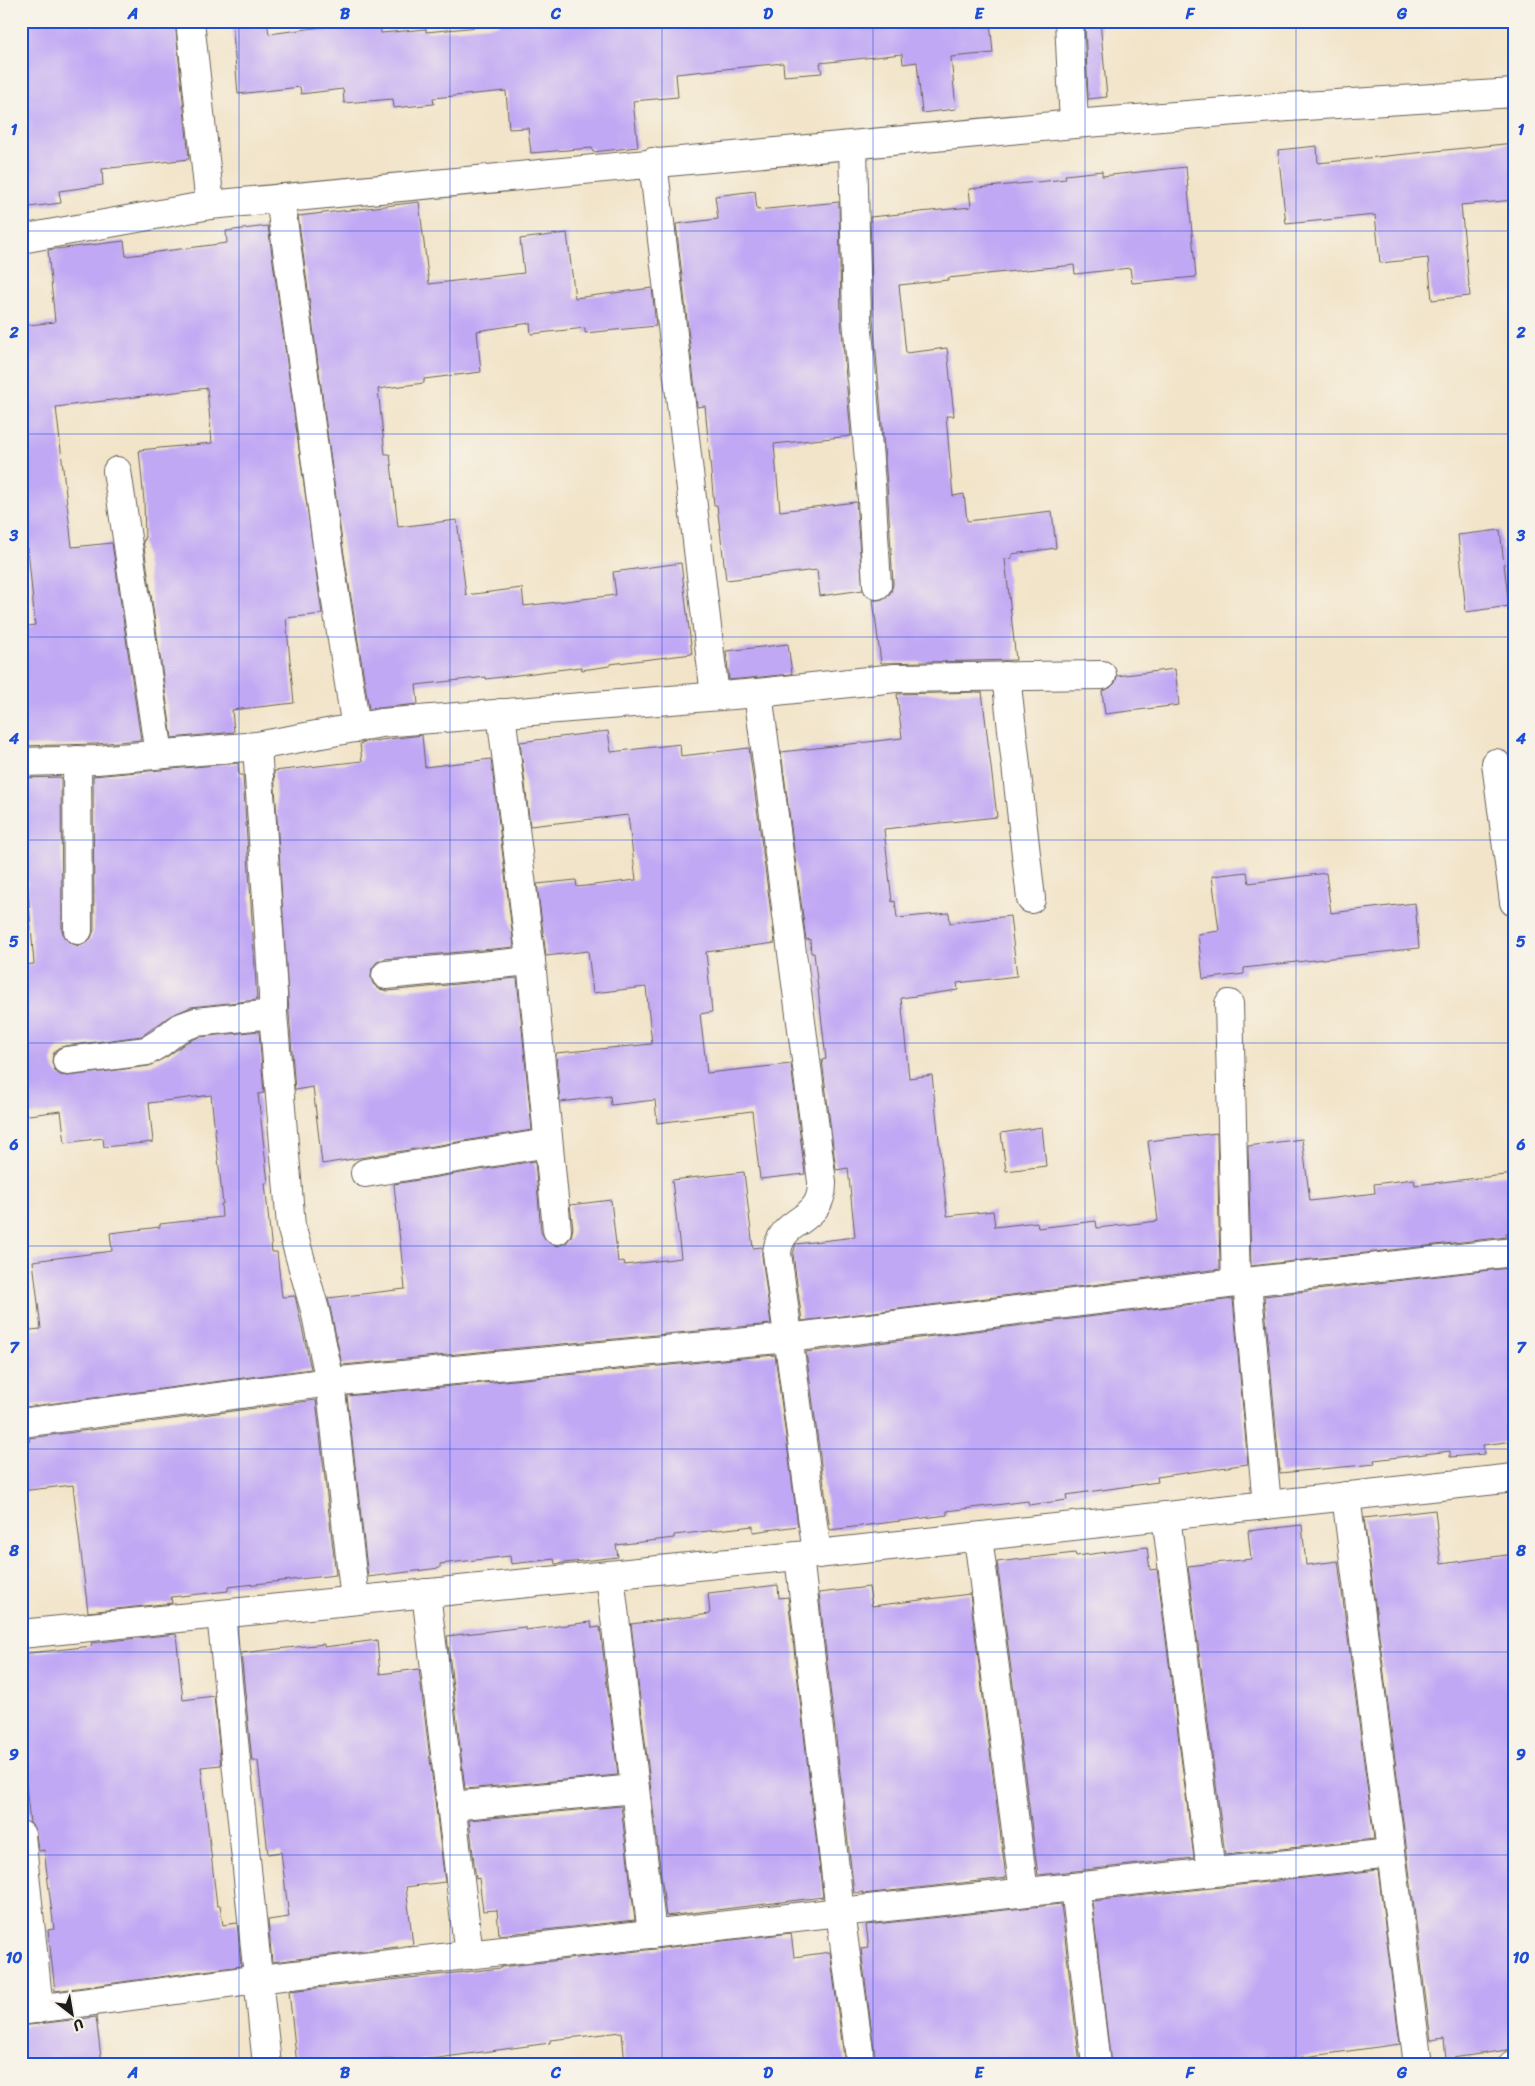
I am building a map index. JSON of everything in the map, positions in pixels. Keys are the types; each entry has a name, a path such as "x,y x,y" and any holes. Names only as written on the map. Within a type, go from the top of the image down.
{"street":[{"path":"190,21 210,205"},
{"path":"1069,21 1074,124"},
{"path":"21,239 210,205 280,198 1074,124 1288,107 1514,93"},
{"path":"853,146 857,320 871,484 877,585"},
{"path":"653,162 715,696"},
{"path":"280,198 327,544 356,728"},
{"path":"117,471 159,754"},
{"path":"1006,676 1031,899"},
{"path":"21,762 77,760 257,746 381,723 758,693 895,678 1102,676"},
{"path":"758,693 822,1182 821,1199 815,1209 788,1229 781,1237 777,1253 788,1338 840,1912 861,2065"},
{"path":"501,713 531,961 558,1230"},
{"path":"257,746 273,1014 290,1226 315,1310 330,1382 355,1600"},
{"path":"77,760 78,930"},
{"path":"1496,763 1514,902"},
{"path":"386,975 531,961"},
{"path":"1229,1004 1241,1283 1267,1505"},
{"path":"68,1061 147,1051 179,1028 196,1022 273,1014"},
{"path":"365,1173 548,1143"},
{"path":"21,1423 330,1382 788,1338 1514,1252"},
{"path":"21,1634 808,1555 1514,1478"},
{"path":"1346,1496 1418,2065"},
{"path":"1166,1516 1211,1872"},
{"path":"978,1537 1024,1892"},
{"path":"610,1575 652,1934"},
{"path":"426,1593 469,1955"},
{"path":"221,1614 267,2065"},
{"path":"451,1806 635,1789"},
{"path":"21,1835 30,2010 258,1979 840,1912 1391,1853"},
{"path":"1075,1887 1096,2065"}],"building":[{"path":"47,21 91,21 91,26 128,21 175,21 189,159 102,169 103,185 59,191 61,203 29,207 21,138 21,24"},
{"path":"232,21 267,21 269,34 368,21 380,21 381,33 426,29 426,32 499,25 499,21 990,21 993,53 951,57 956,109 922,113 917,62 903,64 902,54 820,63 822,73 784,76 783,63 676,74 678,97 633,101 638,147 593,152 592,148 531,153 528,128 509,129 506,91 433,98 434,104 394,108 393,99 344,103 343,89 301,94 300,87 238,94"},
{"path":"1085,21 1100,21 1107,97 1088,99"},
{"path":"1514,143 1514,200 1461,205 1470,296 1432,300 1428,258 1380,263 1375,215 1286,224 1278,150 1317,146 1318,163"},
{"path":"1186,167 1196,277 1132,283 1130,268 1075,274 1074,265 899,285 906,353 947,348 954,416 946,416 953,496 964,494 967,521 1052,511 1056,548 1012,554 1012,558 1005,559 1016,660 881,663 873,600 886,598 891,592 893,584 887,483 873,318 870,217 971,207 969,189 1066,179 1065,175 1102,171 1102,176"},
{"path":"755,191 757,210 839,202 841,320 851,436 774,444 780,511 856,502 863,590 820,596 817,570 726,580 717,505 714,505 705,406 697,407 676,224 718,219 715,196"},
{"path":"419,202 429,284 524,273 520,239 567,233 575,298 652,288 656,326 585,333 585,328 531,334 530,323 477,331 481,372 424,379 424,383 378,389 385,454 390,454 398,527 457,520 466,595 522,588 524,606 616,595 613,572 681,563 692,654 610,664 610,666 582,670 581,667 486,679 486,677 416,685 418,704 369,709 342,542 298,216"},
{"path":"268,226 322,614 286,618 294,703 232,710 234,732 172,738 143,540 145,540 144,501 139,450 212,443 207,388 56,407 72,547 112,543 141,740 96,744 21,746 21,627 35,625 28,548 25,549 21,515 21,326 55,322 48,250 124,241 126,256 227,243 226,231"},
{"path":"1500,530 1509,606 1466,612 1458,535"},
{"path":"788,644 792,674 729,680 726,651"},
{"path":"1175,669 1179,705 1105,714 1102,691 1110,688 1115,683 1117,676"},
{"path":"982,692 997,817 884,829 892,902 895,901 897,918 949,913 950,923 1010,916 1017,976 957,983 958,990 901,998 909,1078 932,1075 947,1216 993,1211 995,1227 1037,1222 1038,1228 1096,1221 1097,1228 1158,1221 1148,1141 1217,1133 1220,1269 802,1321 793,1254 796,1244 855,1237 848,1168 836,1170 822,1060 826,1059 814,953 811,953 810,939 806,940 781,752 902,738 897,694"},
{"path":"608,731 611,752 680,744 681,756 749,748 775,943 706,952 712,1012 700,1014 707,1073 791,1064 805,1174 760,1179 752,1111 657,1123 655,1100 611,1105 610,1096 560,1102 556,1053 652,1044 646,987 593,993 588,951 546,956 537,884 576,880 577,887 636,880 628,815 530,826 520,742"},
{"path":"422,735 425,767 491,759 514,947 384,959 377,962 372,968 371,977 373,984 379,989 388,991 517,978 532,1130 322,1164 313,1087 295,1090 274,771 362,761 360,744 364,742"},
{"path":"238,763 239,775 243,775 257,1000 191,1007 170,1016 142,1036 58,1048 53,1054 52,1062 55,1071 60,1075 68,1076 149,1066 168,1056 187,1042 199,1037 259,1031 264,1093 258,1094 268,1183 265,1183 272,1252 277,1252 282,1297 295,1296 311,1369 26,1407 21,1369 21,1331 41,1329 33,1261 112,1251 110,1233 160,1227 160,1224 222,1217 221,1204 223,1204 211,1095 149,1103 153,1142 104,1147 103,1138 65,1143 61,1111 21,1116 21,965 34,964 27,877 21,878 21,778 61,777 62,930 64,937 70,943 79,946 91,938 94,930 93,776"},
{"path":"1247,872 1249,883 1326,873 1331,913 1415,903 1419,948 1244,968 1244,974 1203,979 1198,934 1219,931 1212,876"},
{"path":"1042,1127 1046,1166 1006,1171 1001,1133"},
{"path":"1302,1139 1310,1201 1375,1193 1374,1184 1414,1179 1415,1185 1514,1174 1514,1232 1506,1233 1506,1237 1251,1266 1248,1146"},
{"path":"535,1161 541,1232 545,1239 551,1244 558,1246 566,1243 571,1237 573,1228 570,1205 611,1200 618,1262 624,1261 625,1265 681,1258 672,1180 744,1172 753,1248 762,1247 771,1324 342,1365 328,1298 405,1289 394,1184"},
{"path":"1508,1268 1514,1320 1514,1441 1483,1445 1484,1454 1450,1457 1450,1451 1374,1460 1375,1464 1280,1473 1264,1296"},
{"path":"1233,1299 1248,1464 1157,1477 1158,1482 1066,1495 1067,1500 1029,1505 1028,1501 947,1511 947,1515 830,1530 806,1352"},
{"path":"775,1355 798,1526 753,1532 753,1526 674,1535 674,1538 616,1545 618,1557 555,1564 554,1559 511,1564 510,1556 440,1564 440,1568 368,1577 347,1396"},
{"path":"316,1400 336,1575 228,1587 228,1591 171,1597 172,1603 88,1612 73,1485 21,1491 21,1443 30,1442 29,1438"},
{"path":"1435,1510 1441,1564 1514,1554 1514,2049 1446,2059 1444,2038 1431,2040 1364,1518"},
{"path":"1302,1525 1306,1565 1338,1561 1374,1839 1225,1855 1188,1566 1251,1559 1248,1531"},
{"path":"1147,1547 1150,1570 1157,1569 1194,1858 1038,1875 997,1562 1075,1553 1076,1556"},
{"path":"778,1585 779,1598 788,1597 823,1897 666,1916 631,1624 710,1614 708,1593"},
{"path":"869,1587 872,1606 970,1594 1006,1878 863,1894 863,1892 854,1893 819,1593"},
{"path":"591,1622 592,1628 600,1627 618,1775 465,1789 447,1636 525,1627 525,1630"},
{"path":"176,1634 183,1700 214,1696 221,1765 201,1767 217,1906 220,1905 223,1925 237,1923 241,1966 55,1991 48,1930 54,1929 44,1850 38,1851 36,1833 30,1823 24,1766 21,1766 21,1729 27,1728 21,1676 21,1654 92,1646 91,1643"},
{"path":"377,1640 380,1674 419,1669 445,1882 406,1887 413,1945 272,1962 268,1920 289,1917 281,1852 268,1854 258,1761 252,1761 241,1653 324,1644 324,1647"},
{"path":"621,1806 635,1920 499,1935 497,1910 483,1911 479,1878 476,1879 469,1820"},
{"path":"1378,1870 1400,2044 1268,2062 1267,2059 1218,2065 1111,2065 1092,1901"},
{"path":"1061,1904 1080,2065 876,2065 861,1949 869,1948 866,1925"},
{"path":"791,1933 794,1957 830,1952 845,2065 625,2065 622,2032 550,2040 550,2043 393,2064 393,2059 345,2065 297,2065 289,1991"},
{"path":"96,2017 102,2065 21,2065 21,2026"}]}
